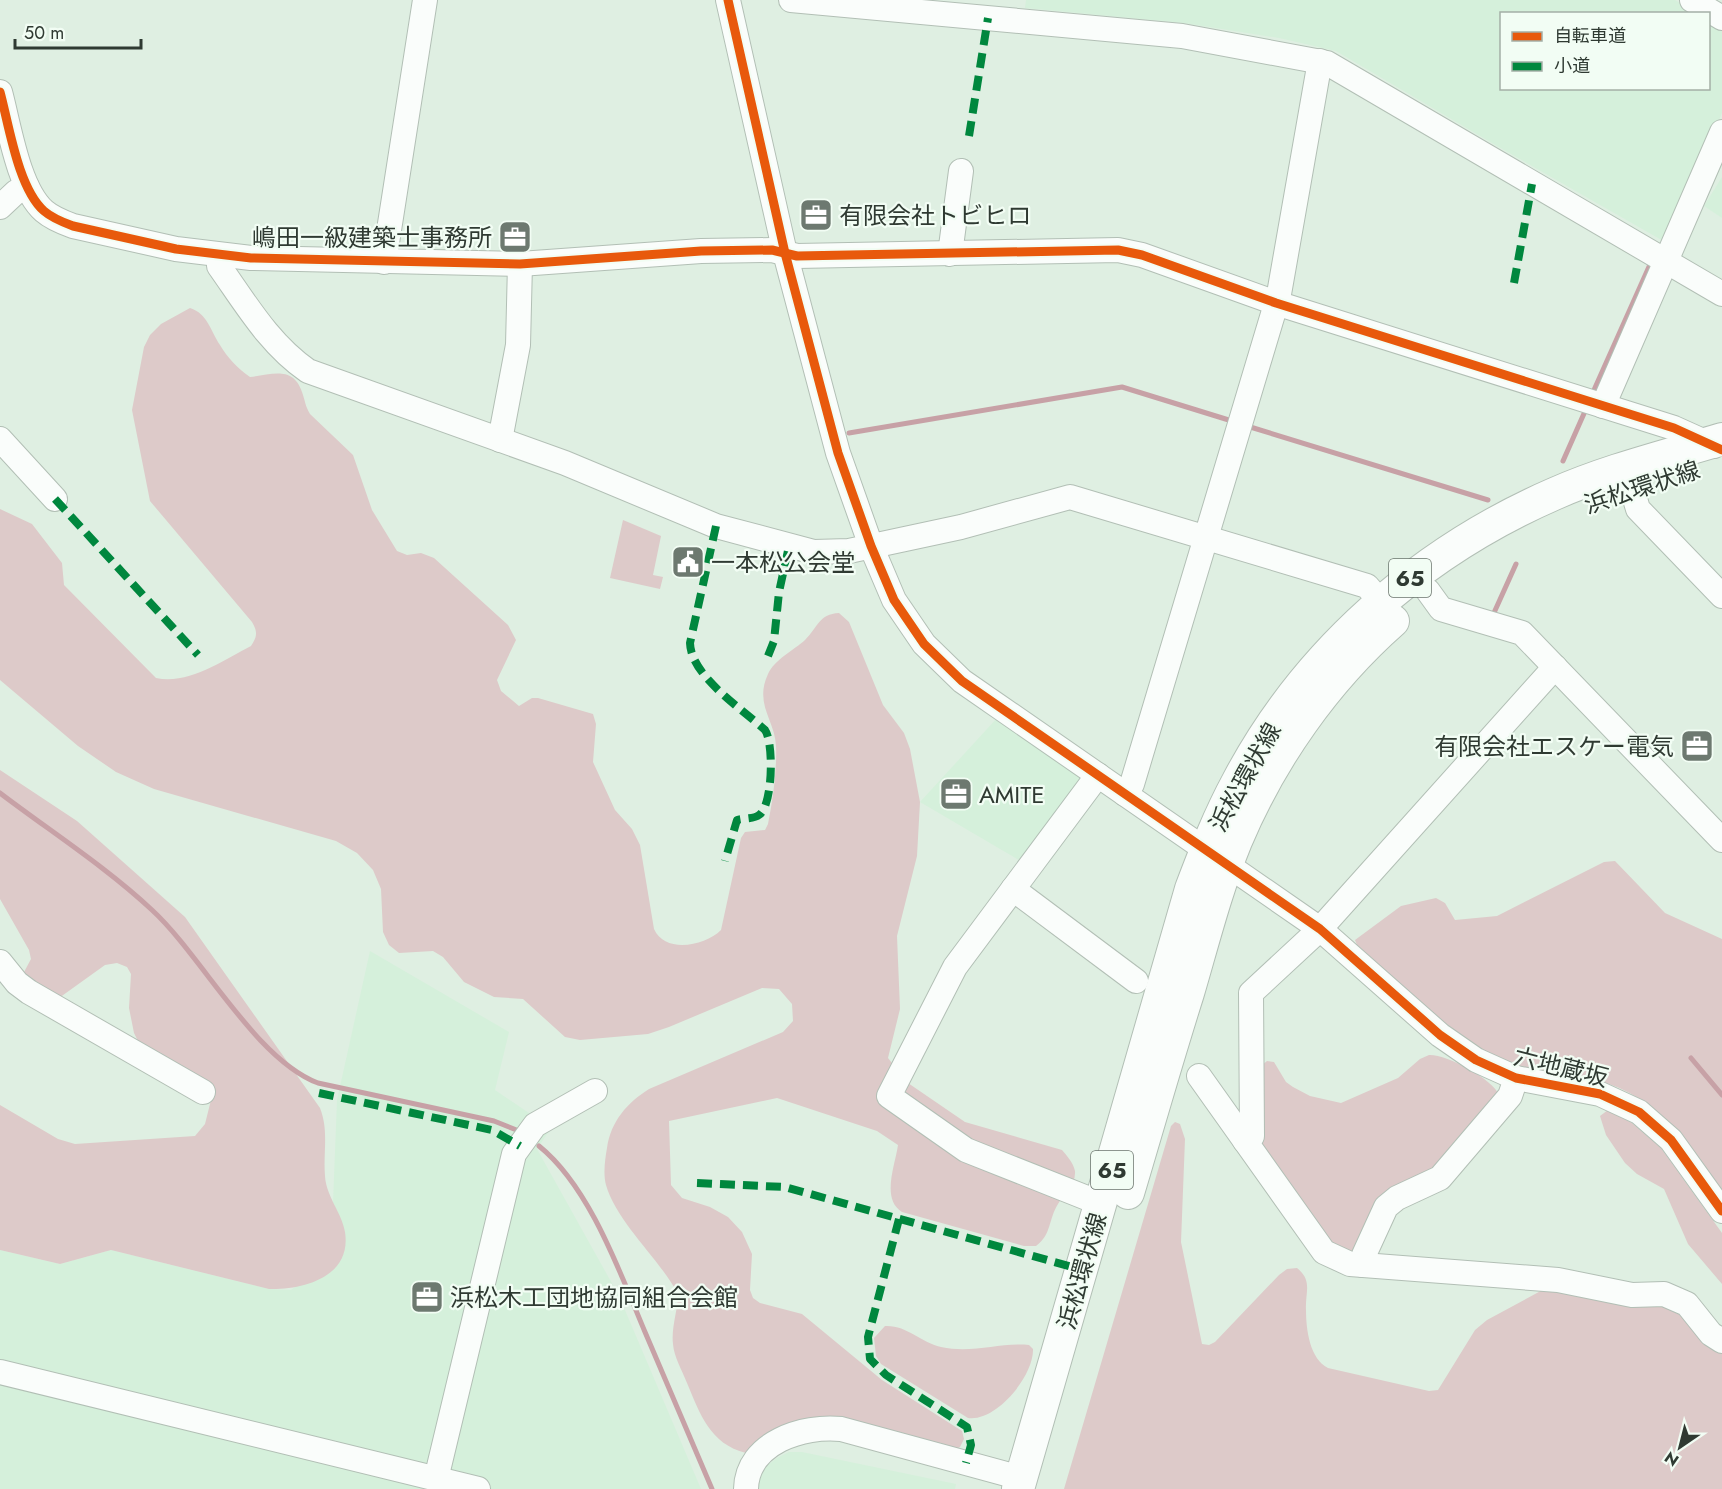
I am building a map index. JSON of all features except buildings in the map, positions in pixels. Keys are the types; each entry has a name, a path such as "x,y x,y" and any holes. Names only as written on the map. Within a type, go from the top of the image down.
{"main road":[{"name":"浜松環状線","path":"1027,1485 1145,1044 1191,889 1217,857 1311,710 1373,639 1428,591 1463,567 1529,529 1564,513 1632,489 1718,448"},
{"name":"浜松環状線","path":"1027,1485 1217,857 1238,780 1280,713 1330,651 1381,602 1451,549 1519,510 1593,478 1718,448"}],"street":[{"path":"384,262 425,0"},
{"name":"六地蔵坂","path":"728,0 785,253 837,453 871,546 894,600 908,623 942,664 962,681 1320,928 1457,1048 1485,1065 1516,1078 1600,1094 1639,1112 1671,1140 1722,1211"},
{"path":"791,0 1182,36 1327,63 1666,259 1722,294"},
{"path":"1692,0 1722,18"},
{"path":"1125,794 1132,784 1276,303 1320,61"},
{"path":"0,95 27,187 43,210 57,220 73,226 176,249 220,255 384,262 520,264 701,251 772,250 797,256 1124,250 1276,303 1674,428 1718,448"},
{"path":"1603,406 1722,132"},
{"path":"950,254 961,171"},
{"path":"0,207 16,192 27,187"},
{"path":"220,255 219,266 273,342 308,371 566,463 716,526 814,552 831,553 961,527 1070,497 1367,586 1381,602"},
{"path":"500,440 518,345 520,264"},
{"path":"0,439 55,499"},
{"path":"1632,489 1638,509 1722,596"},
{"path":"1428,591 1442,609 1522,633 1722,840"},
{"path":"1245,1141 1252,1136 1251,993 1320,928 1555,667"},
{"path":"1098,775 955,968 889,1096 966,1150 1102,1204"},
{"path":"1013,889 1136,981"},
{"path":"0,962 6,972 29,992 203,1092"},
{"path":"1199,1076 1324,1252 1350,1264 1558,1280 1632,1295 1664,1294 1688,1305 1711,1334 1722,1341"},
{"path":"1363,1265 1364,1255 1386,1207 1397,1198 1440,1178 1510,1096 1516,1078"},
{"path":"436,1479 514,1154 535,1125 595,1091"},
{"path":"0,1372 478,1489"},
{"path":"746,1489 751,1468 760,1455 788,1435 823,1427 841,1429 1027,1485"}],"shaded area":[{"path":"1026,0 1675,0 1695,12 1500,12 1500,90 1710,90 1710,22 1722,29 1722,113 1665,242 1336,51 1279,38 1184,23 1025,8"},
{"path":"1722,177 1722,218 1704,206"},
{"path":"190,308 205,318 226,354 250,377 280,374 293,378 302,392 310,414 353,455 372,510 397,551 407,555 421,553 434,558 508,625 516,640 497,680 501,691 519,706 532,698 538,698 593,714 596,724 593,762 615,810 632,829 640,845 654,929 659,937 667,942 676,945 696,943 714,936 721,930 741,838 745,832 765,830 768,824 776,766 776,746 763,694 768,674 779,660 805,640 819,622 827,616 839,613 849,622 883,705 904,733 910,749 920,802 917,856 897,936 900,1009 888,1058 908,1083 965,1122 1062,1150 1074,1168 1074,1181 1060,1200 1045,1237 1036,1246 1024,1246 902,1212 892,1199 891,1191 892,1172 898,1145 877,1131 777,1098 669,1121 671,1185 682,1198 710,1207 728,1217 742,1232 752,1254 750,1290 753,1298 760,1303 802,1314 882,1380 962,1431 964,1439 960,1447 952,1451 842,1423 746,1453 723,1443 702,1416 675,1354 673,1331 678,1294 611,1199 605,1181 605,1162 612,1129 621,1114 649,1089 783,1032 793,1021 792,1004 779,989 762,988 648,1034 580,1040 565,1037 523,999 494,997 464,982 443,957 433,951 399,953 389,945 383,932 381,889 373,870 357,853 336,841 154,789 116,772 78,746 0,680 0,509 32,524 62,563 64,585 156,678 181,678 193,675 251,646 255,640 256,632 252,622 150,501 132,410 144,347 150,335 161,324"},
{"path":"623,520 661,536 653,575 663,577 660,589 610,578"},
{"path":"998,717 1083,776 1024,863 920,802"},
{"path":"0,770 77,821 185,917 320,1108 325,1133 326,1183 345,1232 345,1247 341,1260 322,1278 296,1287 269,1289 111,1250 60,1264 0,1250 0,1105 58,1139 75,1144 195,1136 205,1124 211,1100 140,1045 134,1033 129,1008 131,974 127,967 117,963 105,965 59,998 23,974 31,959 29,950 0,899"},
{"path":"1615,861 1665,913 1722,939 1722,1190 1680,1134 1648,1105 1630,1093 1609,1084 1585,1077 1521,1066 1480,1049 1424,1008 1357,945 1355,940 1401,906 1436,898 1445,903 1455,920 1497,916 1604,862"},
{"path":"370,951 509,1032 495,1090 551,1128 537,1149 619,1296 701,1489 0,1489 0,1250 60,1264 111,1250 269,1289 291,1290 344,1253 345,1232 333,1203 337,1100"},
{"path":"1429,1055 1457,1063 1479,1075 1499,1095 1355,1255 1335,1251 1260,1149 1261,1066 1267,1061 1274,1062 1286,1082 1293,1087 1310,1096 1341,1103 1398,1078 1420,1059"},
{"path":"1608,1110 1632,1123 1661,1148 1722,1233 1722,1284 1688,1244 1664,1189 1637,1174 1625,1163 1606,1135 1600,1116"},
{"path":"1175,1122 1180,1124 1185,1139 1181,1242 1202,1344 1209,1345 1215,1342 1279,1275 1287,1269 1297,1268 1307,1282 1306,1318 1310,1343 1322,1364 1328,1368 1429,1391 1438,1390 1475,1330 1487,1320 1548,1287 1663,1300 1722,1348 1722,1489 1064,1489 1171,1126"},
{"path":"885,1326 900,1328 933,1345 953,1349 1029,1345 1033,1349 1032,1360 1020,1384 1001,1405 990,1413 968,1418 881,1364 876,1356 874,1338"},
{"path":"789,1452 802,1452 956,1484 955,1489 753,1489 756,1474"}],"waterway":[{"path":"1594,390 1652,260"},
{"path":"849,433 1122,387 1232,421"},
{"path":"1563,461 1586,409"},
{"path":"1247,426 1488,500"},
{"path":"1493,615 1516,564"},
{"path":"0,793 97,864 152,910 190,953 251,1030 295,1071 318,1083 494,1121 519,1131"},
{"path":"1691,1058 1722,1095"},
{"path":"539,1146 574,1184 602,1232 712,1489"}],"marked path":[{"path":"969,136 988,18"},
{"path":"1514,283 1532,184"},
{"path":"55,499 198,655"},
{"path":"716,526 690,643 693,655 708,679 765,730 771,760 771,774 764,809 757,816 737,820 725,861"},
{"path":"768,656 774,641 779,592 789,546"},
{"path":"319,1093 492,1130 520,1146"},
{"path":"697,1183 785,1187 1083,1270"},
{"path":"899,1219 868,1337 870,1359 886,1375 967,1427 971,1445 966,1463"}],"cycle path":[{"path":"728,0 785,253 838,453 871,546 894,600 924,644 962,681 1320,929 1440,1035 1476,1060 1516,1078 1600,1094 1639,1112 1671,1140 1722,1211"},
{"path":"0,92 21,172 35,201 44,211 57,220 73,226 176,249 251,258 520,264 701,251 772,250 797,256 1118,250 1142,255 1276,303 1674,428 1722,450"}],"place":[{"name":"有限会社トビヒロ","path":"816,215"},
{"name":"嶋田一級建築士事務所","path":"515,237"},
{"name":"一本松公会堂","path":"688,562"},
{"name":"有限会社エスケー電気","path":"1697,746"},
{"name":"AMITE","path":"956,794"},
{"name":"浜松木工団地協同組合会館","path":"427,1297"}]}
